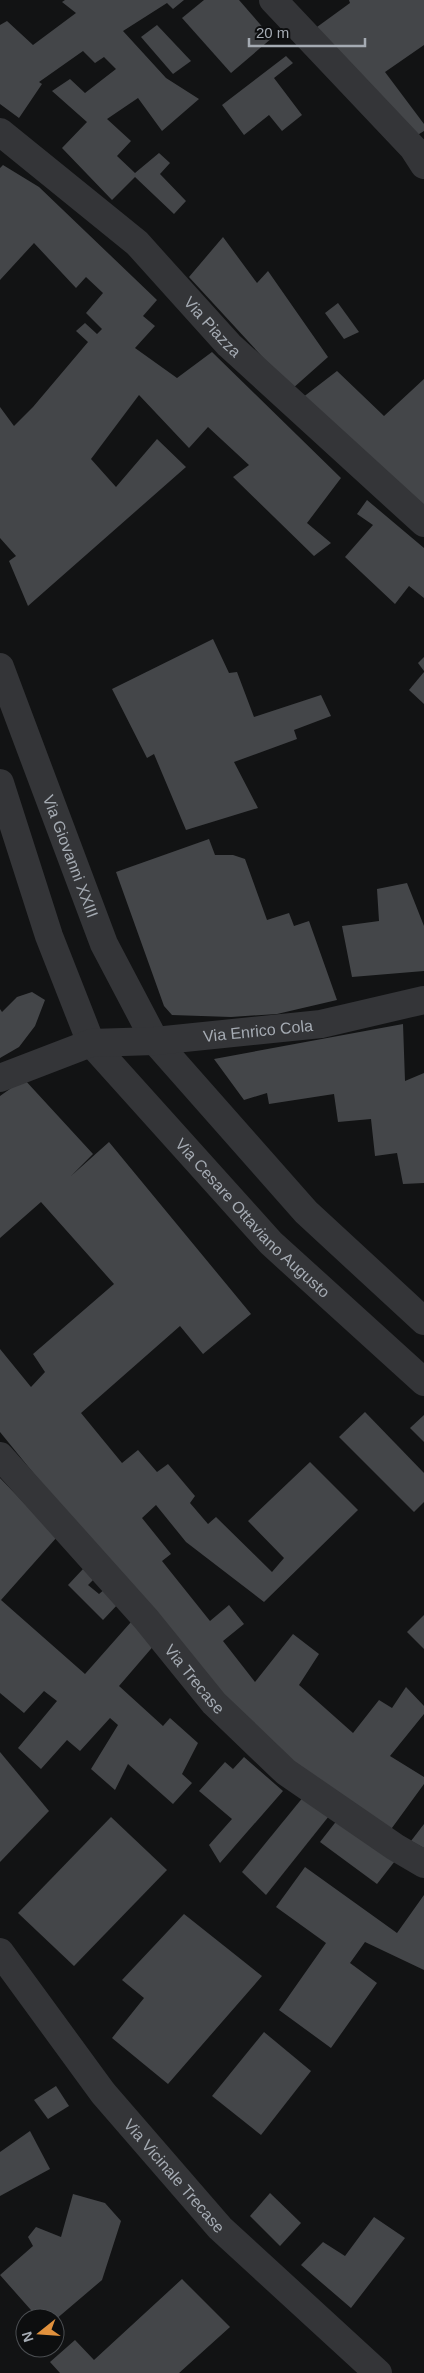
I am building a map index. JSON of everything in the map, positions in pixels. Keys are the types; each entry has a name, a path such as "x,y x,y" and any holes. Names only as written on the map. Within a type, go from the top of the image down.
{"street":[{"path":"273,0 413,148 424,165"},
{"name":"Via Piazza","path":"0,132 137,243 229,345 424,524"},
{"name":"Via Giovanni XXIII","path":"0,667 104,944 155,1041"},
{"path":"0,783 49,936 90,1043"},
{"name":"Via Enrico Cola","path":"0,1078 90,1043 155,1041 321,1024 424,1000"},
{"path":"155,1041 306,1212 424,1321"},
{"name":"Via Cesare Ottaviano Augusto","path":"90,1043 271,1243 424,1382"},
{"name":"Via Trecase","path":"0,1456 146,1619 214,1703 286,1772 395,1847 424,1864"},
{"name":"Via Vicinale Trecase","path":"0,1952 102,2093 220,2228 378,2373"}],"building":[{"path":"65,0 184,0 173,9 167,3 123,31 166,78 199,99 162,131 138,98 107,119 131,141 117,156 135,173 159,153 170,163 160,174 186,201 174,214 135,177 112,200 62,148 87,122 52,91 70,79 85,93 116,69 104,57 95,63 83,51 39,82 42,84 19,118 0,104 0,25 7,21 33,45 76,13 62,2"},
{"path":"204,0 239,0 272,38 231,73 182,18"},
{"path":"349,0 424,0 424,45 385,72 424,124 424,131 403,144 306,35 350,3"},
{"path":"157,25 191,61 173,74 141,37"},
{"path":"286,56 293,63 274,78 302,115 282,131 269,115 244,135 222,105"},
{"path":"3,165 39,187 157,300 143,316 155,326 135,348 177,378 212,352 341,478 307,523 331,543 314,556 233,477 249,465 208,427 189,448 139,395 91,459 116,487 157,439 186,467 28,606 9,561 16,556 0,538 0,407 14,426 33,407 88,342 76,331 85,323 97,334 102,329 86,313 103,293 86,277 76,288 34,243 0,280 0,168"},
{"path":"223,237 257,283 268,271 328,357 292,389 189,277"},
{"path":"338,303 359,332 344,339 325,313"},
{"path":"337,371 384,416 424,379 424,517 302,398"},
{"path":"367,500 424,548 424,598 409,586 395,604 345,557 373,525 357,514"},
{"path":"213,639 229,673 237,672 254,717 321,695 331,716 294,730 297,739 234,762 258,808 186,830 154,754 147,758 112,689"},
{"path":"424,657 424,671 418,663"},
{"path":"424,672 424,704 409,690"},
{"path":"209,839 215,855 233,855 245,859 267,920 289,913 294,926 309,921 337,1000 277,1014 231,1017 172,1015 164,1006 116,872"},
{"path":"407,883 424,926 424,971 352,977 342,926 379,921 377,889"},
{"path":"32,992 45,1000 35,1026 19,1047 0,1058 0,1009 2,1012 17,997"},
{"path":"403,1024 405,1081 424,1073 424,1183 403,1184 397,1153 375,1156 371,1119 338,1122 334,1094 269,1104 267,1093 244,1100 214,1059"},
{"path":"24,1079 93,1154 71,1176 109,1142 251,1314 203,1354 180,1326 81,1413 122,1463 138,1450 157,1472 168,1464 195,1496 190,1503 208,1524 216,1517 272,1572 284,1558 248,1521 310,1462 358,1510 264,1602 186,1542 156,1505 142,1518 171,1554 162,1561 210,1621 229,1605 244,1624 223,1641 255,1682 293,1634 319,1654 299,1685 353,1733 379,1700 392,1708 406,1687 424,1706 424,1714 390,1756 424,1777 424,1784 389,1832 283,1754 237,1713 65,1512 0,1432 0,1349 31,1387 45,1372 33,1354 114,1284 41,1202 0,1238 0,1096"},
{"path":"365,1412 424,1473 424,1502 414,1512 339,1437"},
{"path":"424,1415 424,1442 410,1428"},
{"path":"0,1478 57,1537 1,1600 85,1674 131,1622 156,1643 119,1686 163,1726 170,1718 198,1743 182,1774 192,1783 173,1804 128,1764 115,1790 91,1769 118,1725 110,1718 80,1751 67,1740 41,1769 18,1748 57,1701 44,1691 24,1713 0,1693"},
{"path":"83,1569 94,1579 88,1585 99,1594 105,1589 119,1603 103,1620 68,1585"},
{"path":"424,1615 424,1649 407,1632"},
{"path":"0,1752 49,1811 0,1862"},
{"path":"244,1757 283,1791 220,1863 209,1845 232,1819 199,1791 225,1762 233,1769"},
{"path":"304,1796 329,1816 266,1895 242,1872"},
{"path":"111,1817 167,1870 74,1966 18,1913"},
{"path":"338,1819 395,1861 377,1884 320,1842"},
{"path":"424,1824 424,1848 411,1841"},
{"path":"305,1867 397,1933 424,1895 424,1970 365,1942 350,1963 377,1983 331,2048 279,2010 326,1943 276,1907"},
{"path":"184,1914 262,1976 168,2084 112,2038 144,1998 122,1980"},
{"path":"264,2032 311,2071 261,2135 212,2096"},
{"path":"56,2086 69,2106 48,2119 34,2100"},
{"path":"30,2131 50,2169 0,2196 0,2152"},
{"path":"270,2193 301,2223 280,2246 250,2216"},
{"path":"73,2194 105,2203 121,2221 102,2280 65,2311 65,2308 29,2308 0,2275 33,2246 28,2237 36,2227 61,2237"},
{"path":"374,2217 405,2238 351,2308 301,2265 323,2242 345,2256"},
{"path":"182,2279 230,2327 179,2373 60,2373 50,2362 55,2358 65,2358 65,2349 75,2340 94,2360"}]}
